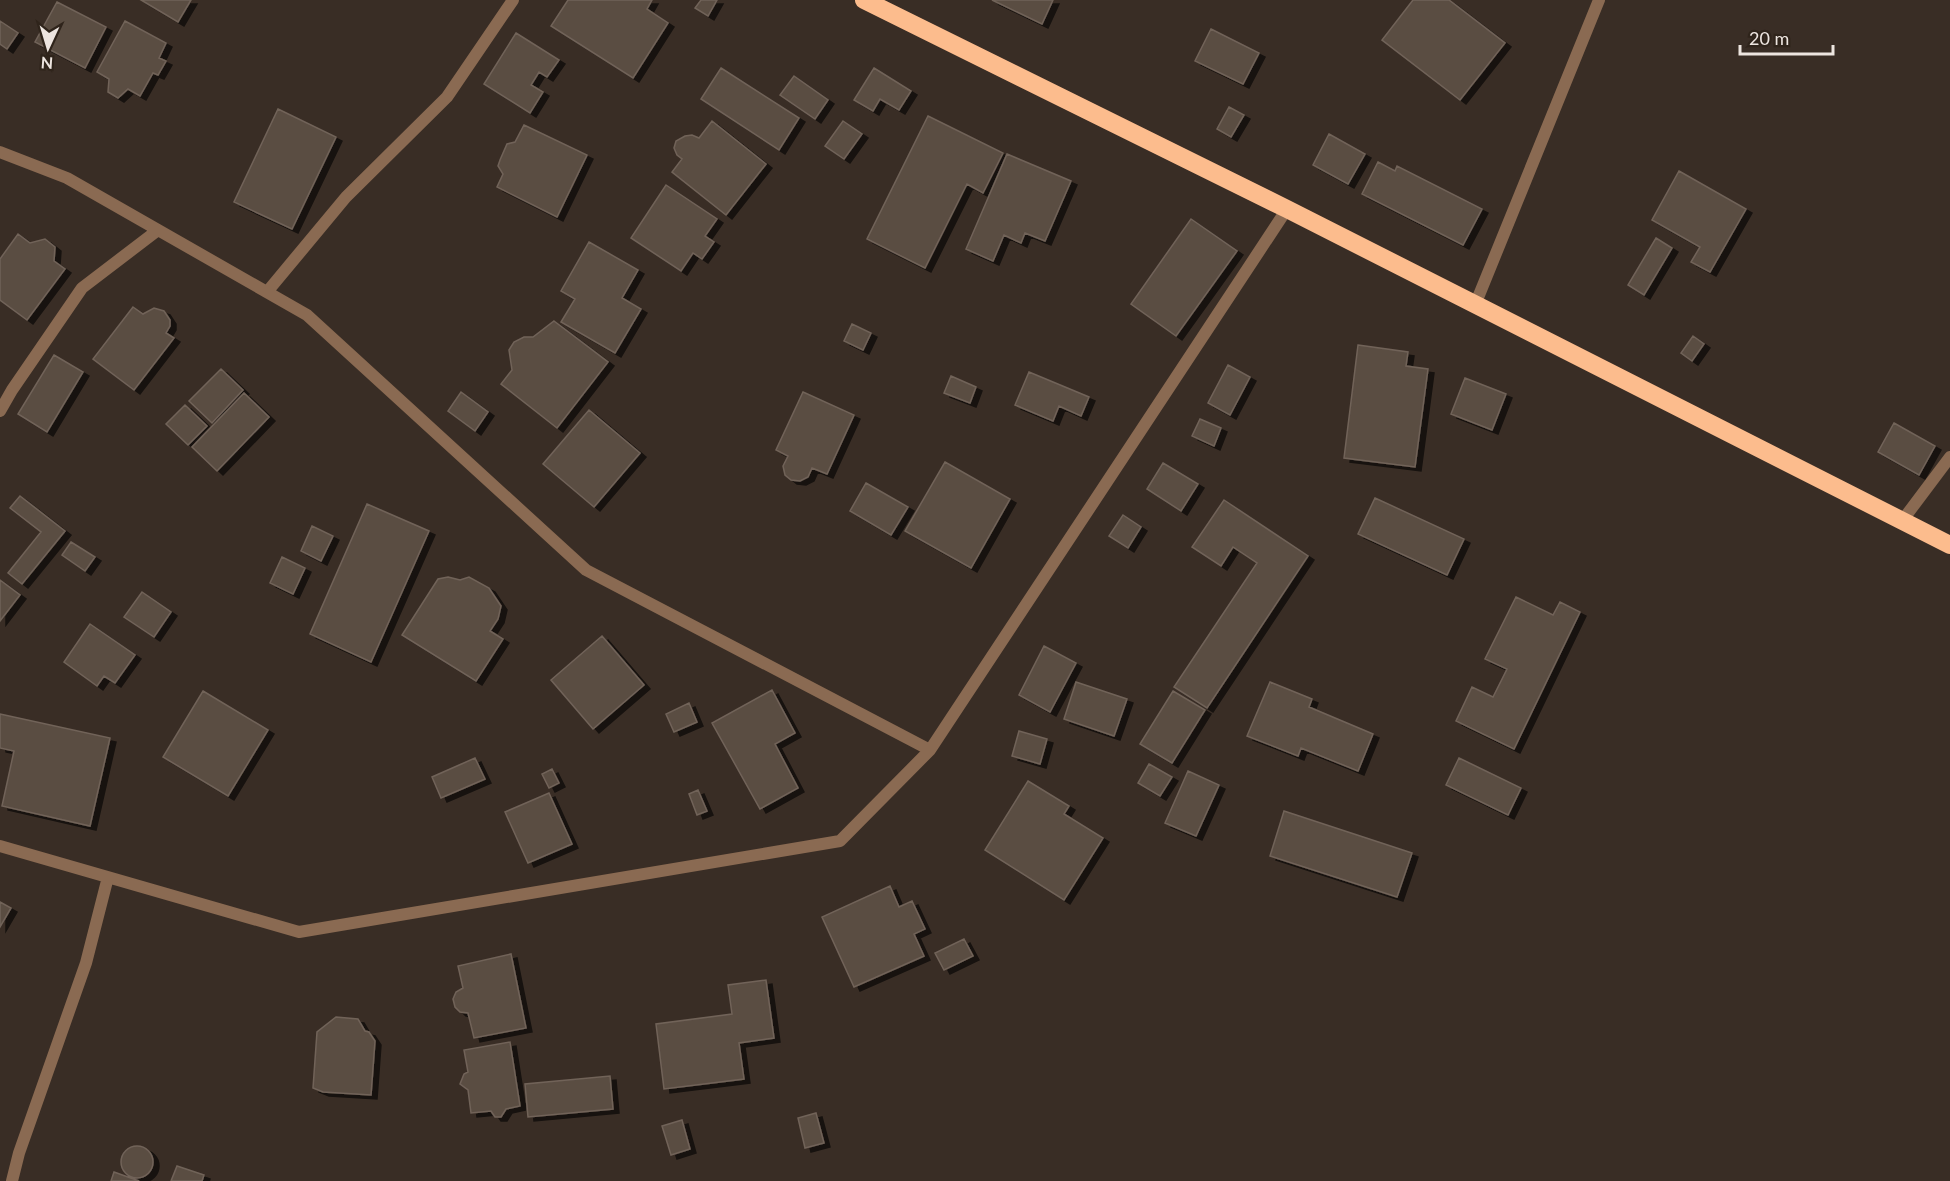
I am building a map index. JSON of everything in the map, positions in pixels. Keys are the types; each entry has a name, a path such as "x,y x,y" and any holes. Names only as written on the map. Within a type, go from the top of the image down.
{"highway":[{"path":"864,0 1287,209 1950,545"}],"street":[{"path":"267,292 346,197 447,97 513,0"},
{"path":"1475,304 1599,0"},
{"path":"0,152 67,178 307,315 586,570 930,750"},
{"path":"0,846 299,932 840,841 930,750 1287,209"},
{"path":"0,411 82,288 158,230"},
{"path":"1902,521 1950,457"},
{"path":"12,1181 19,1153 86,963 108,877"}],"building":[{"path":"141,0 191,0 178,22"},
{"path":"568,0 652,0 647,9 668,23 633,78 551,26"},
{"path":"701,0 717,0 708,16 695,8"},
{"path":"992,0 1053,0 1042,24"},
{"path":"1413,0 1449,0 1505,43 1460,100 1382,40"},
{"path":"57,2 106,27 85,68 35,42"},
{"path":"0,21 18,33 7,49 0,44"},
{"path":"125,21 166,43 159,58 166,61 158,75 153,73 140,96 128,89 118,98 108,92 109,79 97,72"},
{"path":"1211,29 1259,53 1243,84 1195,61"},
{"path":"516,33 559,60 547,77 539,72 531,85 543,92 530,113 484,84"},
{"path":"721,68 799,118 779,150 701,99"},
{"path":"874,68 911,91 899,110 880,99 873,111 854,100"},
{"path":"794,76 828,100 815,119 780,95"},
{"path":"1229,107 1244,115 1231,137 1217,129"},
{"path":"278,109 336,137 292,229 234,202"},
{"path":"928,116 1003,153 983,193 967,184 925,268 867,239"},
{"path":"712,121 766,164 726,215 672,172 682,159 674,148 676,141 692,135 699,138"},
{"path":"843,121 862,134 844,159 825,146"},
{"path":"524,125 587,155 557,217 497,187 503,174 498,166 500,160 507,144 515,142"},
{"path":"1329,134 1365,154 1348,184 1313,165"},
{"path":"1007,154 1071,181 1045,241 1025,233 1021,243 1004,235 993,261 966,249"},
{"path":"1378,162 1395,171 1397,166 1482,209 1463,245 1362,194"},
{"path":"1679,171 1746,209 1710,272 1691,262 1700,247 1652,220"},
{"path":"666,185 717,219 705,236 714,242 702,259 693,253 681,271 631,238"},
{"path":"1191,219 1237,251 1176,336 1131,304"},
{"path":"18,234 30,243 45,239 55,247 54,261 65,269 27,320 0,300 0,259"},
{"path":"1656,238 1672,248 1644,295 1628,285"},
{"path":"589,242 638,270 622,298 641,309 615,353 561,322 575,299 561,291"},
{"path":"133,307 143,314 154,308 164,311 170,320 166,333 174,338 134,390 93,359"},
{"path":"554,321 608,362 557,428 501,384 512,370 509,350 514,342 524,337 533,337"},
{"path":"852,324 871,333 863,350 844,341"},
{"path":"1693,336 1704,344 1692,361 1681,353"},
{"path":"1358,345 1408,352 1406,366 1428,369 1415,467 1344,458"},
{"path":"54,355 83,372 47,432 18,414"},
{"path":"1228,365 1250,377 1230,415 1208,403"},
{"path":"221,369 243,390 212,423 189,401"},
{"path":"1029,372 1089,397 1081,416 1059,406 1053,421 1015,405"},
{"path":"951,376 976,387 970,403 944,393"},
{"path":"1465,378 1506,394 1492,430 1451,414"},
{"path":"461,392 488,412 475,431 448,411"},
{"path":"803,392 854,415 827,474 812,468 808,477 800,481 791,480 785,475 783,466 788,456 776,450"},
{"path":"244,393 269,417 217,471 192,447"},
{"path":"185,405 207,426 188,445 166,424"},
{"path":"589,410 640,453 594,507 543,464"},
{"path":"1200,419 1221,428 1214,446 1192,436"},
{"path":"1894,423 1935,446 1919,475 1878,452"},
{"path":"945,462 1010,499 971,568 905,531"},
{"path":"1163,463 1198,484 1181,511 1147,489"},
{"path":"866,483 908,507 891,535 850,511"},
{"path":"20,496 65,531 22,584 8,573 41,532 10,508"},
{"path":"1375,498 1464,539 1447,575 1358,534"},
{"path":"1224,500 1308,556 1207,708 1174,687 1257,563 1233,547 1221,566 1192,547"},
{"path":"367,504 429,531 371,662 310,634"},
{"path":"1123,515 1141,527 1128,548 1109,536"},
{"path":"312,526 333,536 321,561 301,551"},
{"path":"71,542 95,557 85,571 62,555"},
{"path":"282,557 305,568 293,594 270,583"},
{"path":"448,577 460,580 469,577 489,588 501,606 498,619 490,631 503,639 476,681 402,635 438,579"},
{"path":"0,580 20,595 0,621"},
{"path":"142,592 171,612 154,637 124,617"},
{"path":"1516,597 1553,615 1560,602 1580,612 1514,749 1456,721 1472,687 1493,697 1507,669 1485,659"},
{"path":"90,624 135,655 115,683 104,676 97,686 64,662"},
{"path":"602,636 644,685 593,729 551,680"},
{"path":"1044,646 1076,663 1050,712 1019,695"},
{"path":"1076,682 1127,699 1114,736 1064,719"},
{"path":"1270,682 1312,699 1309,707 1373,734 1358,771 1301,748 1298,756 1247,736"},
{"path":"772,690 795,733 775,744 798,788 760,809 712,723"},
{"path":"203,691 268,730 228,796 163,757"},
{"path":"1173,691 1205,710 1172,763 1140,744"},
{"path":"689,703 697,722 674,732 666,714"},
{"path":"0,714 110,738 90,826 2,806 14,751 0,748"},
{"path":"1019,731 1047,739 1040,764 1012,756"},
{"path":"475,758 485,779 441,798 432,777"},
{"path":"1459,758 1521,788 1508,815 1446,785"},
{"path":"1149,764 1172,777 1160,796 1138,783"},
{"path":"552,769 559,783 549,788 542,774"},
{"path":"1188,771 1219,785 1196,836 1165,823"},
{"path":"1028,781 1069,806 1064,814 1103,838 1064,900 985,850"},
{"path":"698,790 707,811 697,815 689,794"},
{"path":"549,793 572,844 528,863 505,812"},
{"path":"1284,811 1412,853 1397,897 1270,856"},
{"path":"890,886 899,907 912,901 925,929 914,934 924,956 854,987 822,917"},
{"path":"0,902 11,908 0,927"},
{"path":"964,939 973,956 944,970 935,953"},
{"path":"511,954 526,1028 474,1038 468,1013 460,1012 455,1007 453,999 456,992 463,988 458,966"},
{"path":"766,980 774,1038 739,1043 744,1079 664,1089 656,1024 732,1014 728,985"},
{"path":"336,1017 358,1019 375,1041 371,1095 323,1092 313,1088 317,1032"},
{"path":"510,1042 520,1106 506,1109 501,1117 495,1117 491,1111 471,1113 468,1090 460,1084 464,1074 468,1072 464,1050"},
{"path":"610,1076 613,1109 528,1117 525,1084"},
{"path":"816,1113 824,1143 805,1148 798,1118"},
{"path":"682,1120 690,1149 671,1155 662,1126"},
{"path":"137,1146 148,1151 153,1162 148,1173 137,1178 126,1173 121,1162 126,1151"},
{"path":"177,1166 204,1175 202,1181 171,1181"},
{"path":"114,1172 139,1181 111,1181"}]}
